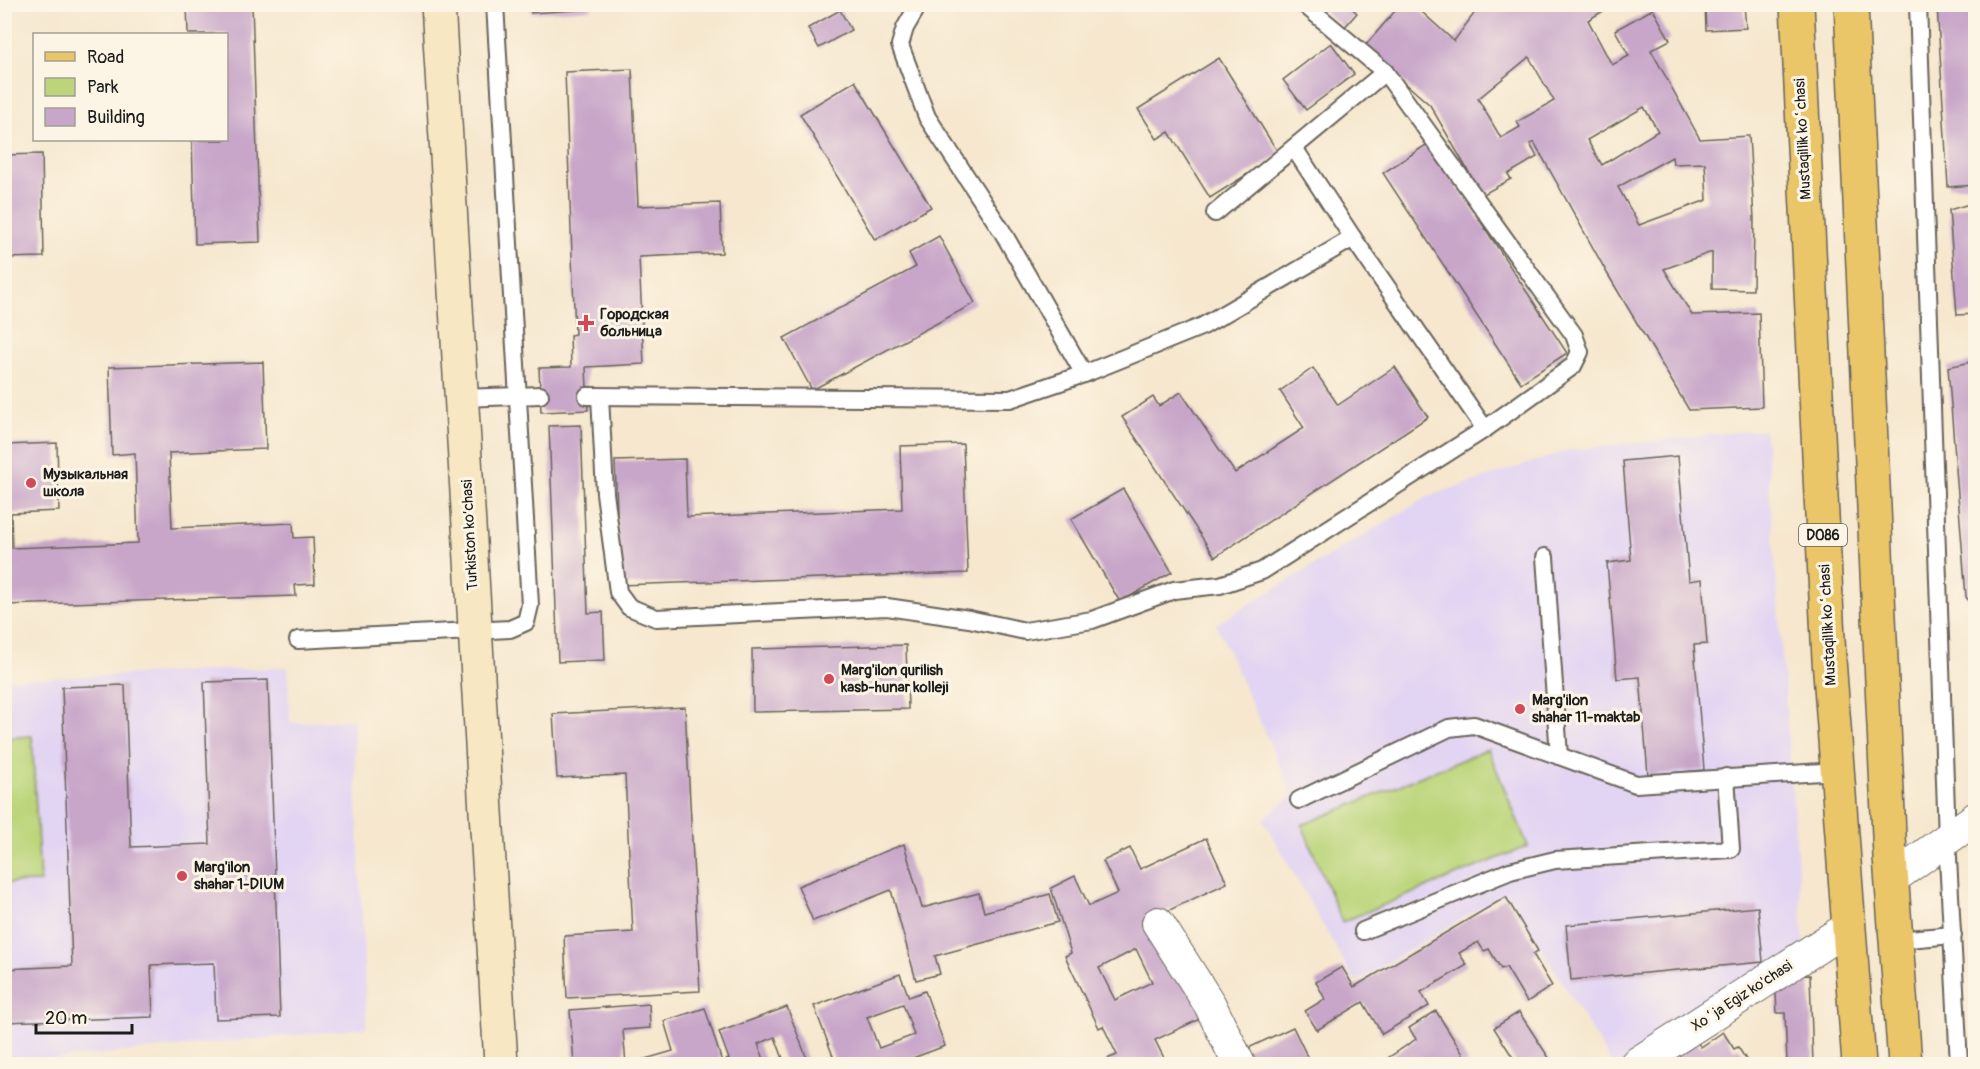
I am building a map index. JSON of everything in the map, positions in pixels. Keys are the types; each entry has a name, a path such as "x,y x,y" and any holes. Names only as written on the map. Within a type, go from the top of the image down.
{"main road":[{"name":"Turkiston ko’chasi","path":"438,4 501,1065"},
{"name":"Mustaqillik koʻchasi","path":"1797,4 1829,659 1859,1065"},
{"path":"1851,4 1892,868 1905,1065"},
{"path":"1844,861 1892,868"}],"street":[{"path":"1892,868 1947,839 1976,818"},
{"path":"1158,923 1210,1005 1239,1065"},
{"name":"Xoʻja Egiz ko'chasi","path":"1636,1065 1849,927"}],"lane":[{"path":"298,640 510,629 526,622 530,605 495,4"},
{"path":"919,4 905,28 900,45 927,117 1002,231 1084,374"},
{"path":"1304,4 1385,72 1574,335 1580,352 1573,366 1485,429 1262,571 1220,585 1174,590 1092,620 1025,631 969,619 887,607 656,618 628,607 618,592 594,396 1010,399 1084,374 1203,326 1353,238"},
{"path":"1918,4 1947,839 1959,1065"},
{"path":"1215,213 1385,72"},
{"path":"1294,148 1485,429"},
{"path":"462,398 540,395"},
{"path":"1545,557 1559,756"},
{"path":"1299,800 1449,728 1474,725 1636,784 1837,771"},
{"path":"1363,932 1510,871 1544,863 1731,849 1726,777"},
{"path":"1897,940 1953,936"}],"shaded area":[{"name":"Marg'ilon shahar 11-maktab","path":"1765,429 1804,947 1627,1064 1612,1064 1507,892 1355,982 1263,819 1293,795 1216,624 1429,496 1570,450"},
{"name":"Marg'ilon shahar 1-DIUM","path":"288,667 290,723 353,720 367,1028 5,1064 4,680"}],"green space":[{"path":"32,736 40,882 5,883 5,738"},
{"path":"1488,749 1528,846 1342,922 1302,825"}],"building":[{"path":"187,4 252,4 260,242 195,244 192,141 228,141 228,33 188,33"},
{"path":"530,4 591,4 592,9 531,13"},
{"path":"1315,4 1347,4 1357,13 1344,28"},
{"path":"1401,4 1413,4 1454,41 1481,4 1615,4 1588,20 1612,65 1629,56 1615,30 1653,9 1670,40 1651,50 1700,139 1749,136 1754,219 1753,290 1712,289 1712,252 1664,269 1692,315 1759,313 1762,407 1689,410 1607,273 1534,142 1530,144 1537,157 1508,174 1511,179 1482,195 1430,105 1364,47","holes":["1529,57 1554,101 1517,122 1520,127 1501,138 1478,99","1644,107 1658,131 1602,165 1587,140","1672,157 1673,164 1705,163 1707,200 1639,225 1618,187"]},
{"path":"1705,4 1744,4 1746,28 1706,30"},
{"path":"1937,4 1976,4 1976,185 1948,187"},
{"path":"840,10 851,30 819,48 808,28"},
{"path":"1331,43 1354,74 1306,110 1283,80"},
{"path":"1219,58 1279,154 1210,198 1169,132 1157,139 1138,109"},
{"path":"632,69 638,206 720,203 722,253 639,257 644,364 586,367 588,410 541,412 539,368 571,367 570,335 575,334 565,72"},
{"path":"855,81 931,207 875,240 800,114"},
{"path":"1429,143 1567,353 1521,383 1383,173"},
{"path":"42,154 44,257 4,258 4,155"},
{"path":"1976,202 1976,314 1957,315 1949,210"},
{"path":"939,236 975,303 812,390 784,338 916,267 909,253"},
{"path":"1976,361 1976,611 1966,597 1948,367"},
{"name":"Музыкальная школа","path":"263,362 266,449 169,453 172,528 293,523 294,538 313,537 315,584 295,585 296,596 4,605 4,445 57,443 59,511 11,513 12,548 138,543 135,453 112,455 109,367"},
{"path":"1395,367 1428,417 1215,557 1122,417 1153,397 1159,406 1181,392 1235,473 1304,428 1280,391 1313,368 1338,405"},
{"path":"581,425 588,613 603,612 605,660 558,662 549,426"},
{"path":"963,444 968,573 620,585 615,461 685,459 687,517 902,509 900,446"},
{"path":"1678,456 1689,581 1702,579 1707,644 1694,645 1704,770 1648,775 1640,677 1617,679 1607,563 1631,560 1623,461"},
{"path":"1123,489 1172,572 1120,602 1071,519"},
{"name":"Marg'ilon qurilish kasb-hunar kolleji","path":"906,645 908,709 753,712 752,649"},
{"path":"268,680 280,1017 216,1019 214,963 151,965 153,1017 4,1022 4,969 72,966 62,687 125,685 131,847 210,844 204,682"},
{"path":"685,707 700,991 567,998 564,936 633,932 625,775 557,778 553,714"},
{"path":"1206,838 1227,883 1161,914 1206,1016 1155,1040 1167,1064 1109,1064 1107,1059 1117,1055 1103,1026 1099,1028 1065,956 1071,953 1051,888 1075,876 1089,906 1118,893 1103,861 1130,848 1140,869","holes":["1136,949 1152,982 1115,1000 1099,968"]},
{"path":"904,844 922,908 979,893 984,912 1050,894 1058,922 935,956 940,974 916,980 891,890 813,921 798,886"},
{"path":"1506,897 1538,951 1533,954 1552,986 1527,1002 1506,967 1501,969 1489,949 1484,951 1478,942 1459,953 1467,965 1421,992 1429,1006 1382,1034 1363,1002 1317,1030 1305,1011 1325,999 1316,982 1342,967 1354,987"},
{"path":"1758,907 1763,962 1571,980 1566,925"},
{"path":"900,974 909,997 925,991 945,1046 897,1064 836,1064 814,1006","holes":["903,1004 914,1035 879,1048 867,1017"]},
{"path":"1810,975 1813,1064 1787,1064 1785,1013 1777,1013 1775,976"},
{"path":"649,1004 650,1028 623,1030 626,1064 574,1064 570,1010"},
{"path":"787,1007 809,1064 785,1064 775,1037 758,1044 766,1064 628,1064 673,1051 664,1021 705,1008 722,1062 729,1059 719,1032"},
{"path":"1436,1011 1468,1062 1465,1064 1379,1064 1416,1039 1409,1028"},
{"path":"1519,1012 1553,1064 1517,1064 1494,1028"},
{"path":"1293,1027 1311,1064 1248,1064 1242,1051"},
{"path":"1723,1032 1734,1049 1738,1047 1749,1064 1660,1064 1696,1041 1701,1047"}],"place":[{"name":"Городская больница","path":"586,323"},
{"name":"Музыкальная школа","path":"31,483"},
{"name":"Marg'ilon qurilish kasb-hunar kolleji","path":"829,679"},
{"name":"Marg'ilon shahar 11-maktab","path":"1520,709"},
{"name":"Marg'ilon shahar 1-DIUM","path":"182,876"}]}
